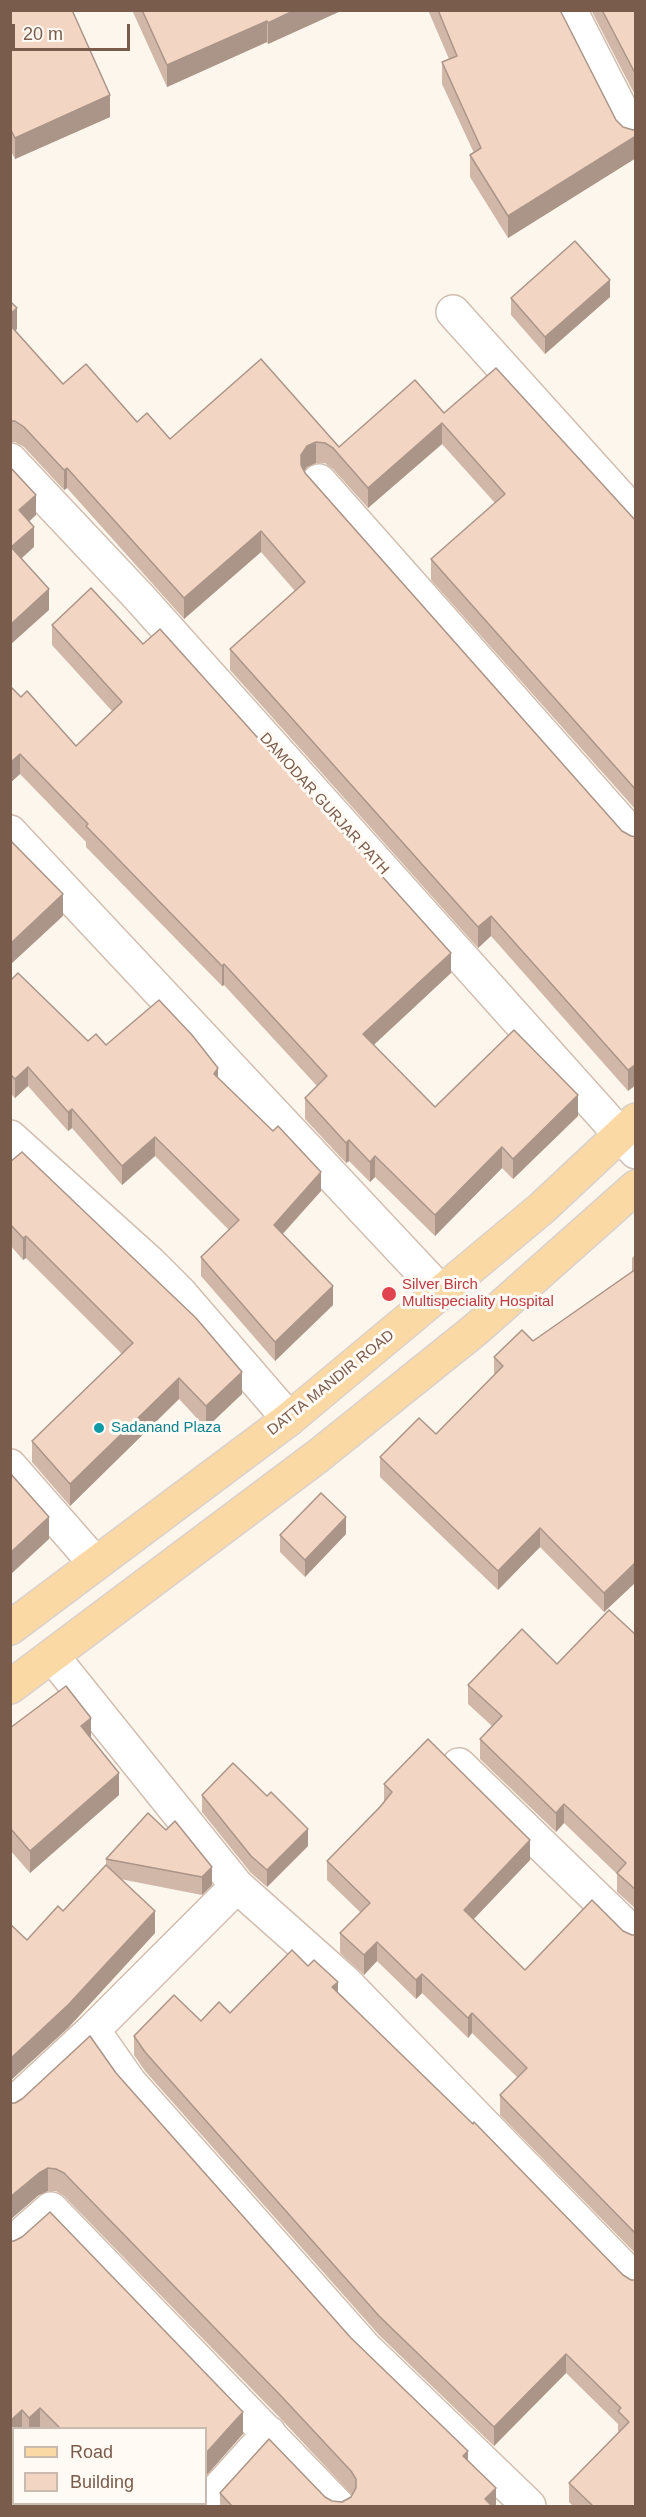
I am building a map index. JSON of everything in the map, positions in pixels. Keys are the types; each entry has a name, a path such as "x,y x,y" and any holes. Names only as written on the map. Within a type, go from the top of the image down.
{"main road":[{"name":"DATTA MANDIR ROAD","path":"10,1628 289,1419 630,1136"},
{"path":"10,1687 53,1657 346,1434 475,1330 636,1187"}],"street":[{"path":"570,10 633,133"},
{"path":"453,312 636,515"},
{"name":"DAMODAR GURJAR PATH","path":"10,460 139,597 630,1136"},
{"path":"319,481 636,839"},
{"path":"10,832 441,1292"},
{"path":"10,1137 172,1286 289,1419"},
{"path":"10,1466 95,1563"},
{"path":"53,1657 237,1886 344,1981 636,2282"},
{"path":"459,1764 636,1936"},
{"path":"10,2107 93,2030 237,1886"},
{"path":"93,2030 130,2082 365,2348 529,2506"},
{"path":"10,2245 51,2209 338,2506"},
{"path":"207,2502 269,2433"}],"building":[{"path":"10,10 72,10 110,95 15,138 10,128"},
{"path":"142,10 295,10 167,65"},
{"path":"438,10 560,10 616,120 623,127 636,129 636,136 508,216 470,155 481,148 442,62 457,56"},
{"path":"602,10 636,10 636,75"},
{"path":"575,241 610,280 545,337 511,298"},
{"path":"10,301 17,308 10,314"},
{"path":"10,325 63,384 86,364 137,422 147,413 170,439 261,359 339,447 415,380 444,413 496,368 636,521 636,790 431,559 505,494 442,423 368,488 333,448 325,443 316,442 307,446 301,455 301,465 305,473 622,831 636,837 636,1064 628,1070 491,916 478,927 230,649 305,582 261,531 184,598 67,468 64,470 24,427 15,421 10,421"},
{"path":"10,467 36,495 19,510 34,527 11,547 49,589 10,625"},
{"path":"91,588 143,644 160,629 451,953 363,1034 435,1107 514,1030 578,1095 513,1159 502,1147 435,1215 375,1156 370,1162 349,1140 346,1143 305,1098 327,1076 224,964 222,966 86,826 88,824 20,754 10,763 10,686 21,697 27,691 76,746 122,702 52,625"},
{"path":"10,840 63,894 10,944"},
{"path":"18,973 88,1041 96,1034 106,1045 159,1000 192,1035 218,1068 214,1074 273,1131 278,1126 321,1172 274,1225 333,1286 275,1342 201,1257 239,1220 155,1137 122,1166 72,1109 68,1112 28,1067 15,1079 10,1074 10,981"},
{"path":"22,1152 196,1318 242,1372 206,1406 179,1378 70,1484 32,1441 133,1343 26,1236 23,1238 10,1224 10,1162"},
{"path":"636,1269 636,1562 604,1593 540,1528 498,1571 380,1457 419,1418 436,1434 503,1366 494,1357 522,1330 533,1341"},
{"path":"10,1473 49,1517 10,1553"},
{"path":"321,1493 346,1517 305,1560 280,1535"},
{"path":"609,1610 636,1635 636,1890 617,1873 626,1863 564,1804 556,1813 480,1739 502,1716 468,1685 522,1629 557,1664"},
{"path":"66,1686 91,1718 81,1726 119,1773 30,1851 10,1828 10,1728"},
{"path":"428,1739 530,1840 464,1910 525,1970 592,1900 623,1931 636,1935 636,2234 500,2095 527,2068 472,2013 468,2018 422,1974 416,1980 377,1942 364,1955 340,1933 370,1903 327,1861 380,1807 392,1792 384,1784"},
{"path":"233,1763 267,1796 271,1792 308,1829 267,1870 251,1856 202,1795"},
{"path":"148,1813 166,1830 175,1821 212,1867 202,1877 106,1859"},
{"path":"106,1865 155,1911 68,2005 10,2059 10,1924 27,1940 58,1906 63,1911"},
{"path":"292,1950 308,1966 314,1960 338,1982 332,1987 473,2124 474,2122 623,2275 636,2280 636,2506 593,2506 569,2483 629,2422 618,2411 621,2408 566,2354 494,2427 379,2316 145,2052 134,2036 174,1995 201,2021 219,2002 230,2013"},
{"path":"90,2036 116,2073 351,2338 468,2451 463,2456 496,2488 485,2499 492,2506 232,2506 220,2493 269,2439 325,2497 332,2501 342,2502 351,2497 356,2488 356,2479 282,2397 64,2173 48,2168 10,2197 10,2103 22,2099"},
{"path":"50,2212 243,2412 207,2452 207,2427 59,2427 40,2408 29,2418 22,2410 10,2421 10,2241 22,2237"}],"place":[{"name":"Silver Birch Multispeciality Hospital","path":"389,1294"},
{"name":"Sadanand Plaza","path":"99,1428"}]}
